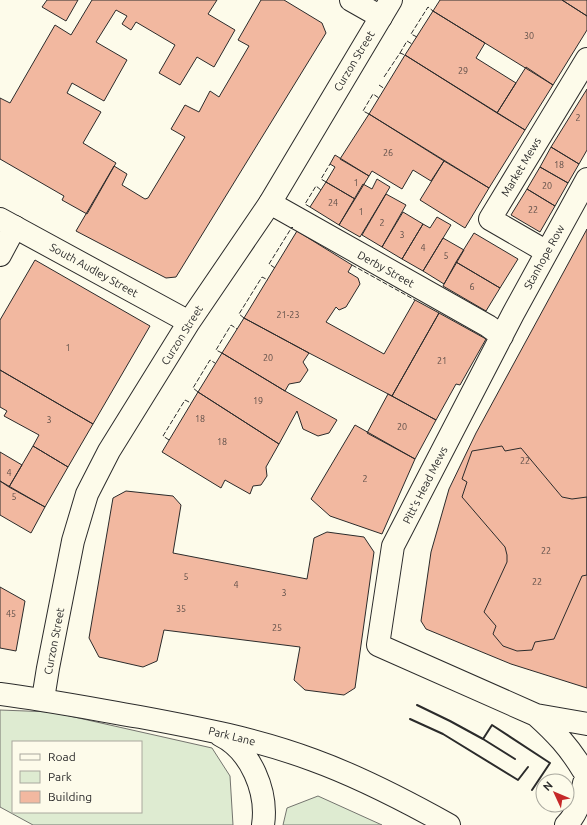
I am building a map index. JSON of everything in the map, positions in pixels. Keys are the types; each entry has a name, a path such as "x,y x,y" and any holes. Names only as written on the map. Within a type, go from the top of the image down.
{"main road":[{"path":"351,0 386,8"},
{"name":"Curzon Street","path":"43,699 74,541 87,494 109,451 189,322 270,203 386,8"},
{"name":"Market Mews","path":"547,252 490,219 587,59"},
{"name":"Stanhope Row","path":"502,336 587,179"},
{"name":"Derby Street","path":"270,203 488,326 502,336"},
{"path":"0,255 8,223"},
{"name":"South Audley Street","path":"8,223 189,322"},
{"name":"Pitt's Head Mews","path":"502,336 393,546 378,645 536,715"},
{"name":"Park Lane","path":"0,694 43,699 212,731 269,745 314,760 363,781 406,801 449,825"},
{"path":"536,715 587,724"},
{"path":"536,715 556,733 572,752 585,775 582,799 577,810 566,825"},
{"path":"212,731 226,738 237,747 248,761 256,777 262,797 264,819 263,825"}],"green space":[{"path":"0,710 52,712 212,748 230,776 233,825 33,825 0,807"},
{"path":"318,796 382,825 283,825 287,808"}],"building":[{"path":"47,0 78,0 66,21 42,7"},
{"path":"92,0 217,0 208,14 235,30 214,67 197,57 180,85 159,73 175,45 136,22 131,30 122,24 127,16 116,10 96,42 127,60 104,101 72,83 67,93 101,112 83,143 116,163 87,214 62,200 64,196 0,159 0,98 10,103 55,25 71,35"},
{"path":"261,0 284,0 322,23 326,33 176,277 166,278 76,231 114,166 127,174 122,185 145,199 148,198 185,137 171,129 185,105 199,112 210,91 219,97 249,46 238,40"},
{"path":"440,0 562,0 587,16 587,30 553,85 433,11"},
{"path":"562,0 587,0 587,16"},
{"path":"433,11 485,43 476,58 516,83 497,113 405,55"},
{"path":"405,55 525,130 489,188 369,114"},
{"path":"526,67 553,85 525,130 497,113"},
{"path":"587,89 587,150 579,164 551,147"},
{"path":"369,114 444,161 431,181 413,170 402,189 372,171 369,176 340,159"},
{"path":"551,147 579,164 568,183 540,167"},
{"path":"335,155 369,176 355,199 326,182 335,167 330,164"},
{"path":"444,161 489,188 465,228 420,200"},
{"path":"540,167 568,183 555,206 527,189"},
{"path":"377,179 390,187 360,237 339,225 363,184 372,189"},
{"path":"326,182 355,199 339,225 310,207"},
{"path":"527,189 555,206 540,232 511,215"},
{"path":"386,194 406,205 382,247 362,235"},
{"path":"403,212 423,224 402,259 382,247"},
{"path":"437,217 451,225 423,271 402,259 423,224 430,228"},
{"path":"587,229 587,688 511,664 426,629 421,621 431,552 449,489 476,433"},
{"path":"297,231 352,265 348,272 358,278 360,284 346,307 339,310 336,307 326,322 384,354 415,300 439,313 392,396 244,318"},
{"path":"474,233 518,259 500,288 456,262"},
{"path":"443,238 464,250 444,284 423,271"},
{"path":"35,260 150,326 93,424 0,370 0,320"},
{"path":"456,262 500,288 486,311 443,286"},
{"path":"439,313 486,339 460,385 456,384 436,420 392,396"},
{"path":"244,318 309,353 303,362 308,370 300,382 289,384 285,391 222,353"},
{"path":"222,353 337,420 329,433 318,436 303,429 297,411 279,444 198,392"},
{"path":"0,370 93,424 68,467 33,446 39,435 4,416 7,411 0,407"},
{"path":"198,392 279,444 266,467 267,476 261,485 253,486 250,494 225,480 221,488 162,452"},
{"path":"388,394 436,420 415,459 367,433"},
{"path":"355,425 415,459 382,534 330,516 311,499"},
{"path":"33,446 68,467 45,507 9,487"},
{"path":"502,446 505,451 521,448 562,497 572,499 587,497 587,575 582,576 554,639 535,642 532,650 517,651 503,646 493,634 496,626 484,612 507,562 507,555 505,547 462,497 467,482 462,479 472,451"},
{"path":"0,452 22,465 9,487 0,481"},
{"path":"0,481 45,507 31,533 0,515"},
{"path":"126,491 173,496 181,505 173,553 307,579 314,538 327,532 364,537 374,552 355,688 344,695 305,690 294,680 300,647 164,630 157,661 143,667 99,657 89,638 113,498"},
{"path":"0,587 25,601 16,651 0,648"}],"fence":[{"path":"417,37 411,34 428,7 433,11"},
{"path":"400,53 407,41 412,44"},
{"path":"384,77 400,53 405,55"},
{"path":"379,85 385,89"},
{"path":"369,114 363,111 373,94 379,98"},
{"path":"326,182 321,179 330,164"},
{"path":"310,207 305,204 316,186 321,190"},
{"path":"275,268 269,264 292,227 293,228"},
{"path":"352,265 415,300"},
{"path":"244,318 239,314 262,277 268,280"},
{"path":"222,353 216,350 231,325 237,329"},
{"path":"198,392 193,388 210,360 215,363"},
{"path":"169,440 163,436 185,400 191,403"}],"wall":[{"path":"417,705 483,739 492,725 550,763 532,790"},
{"path":"410,719 443,734 518,780 528,767"},
{"path":"483,739 515,759"}]}
